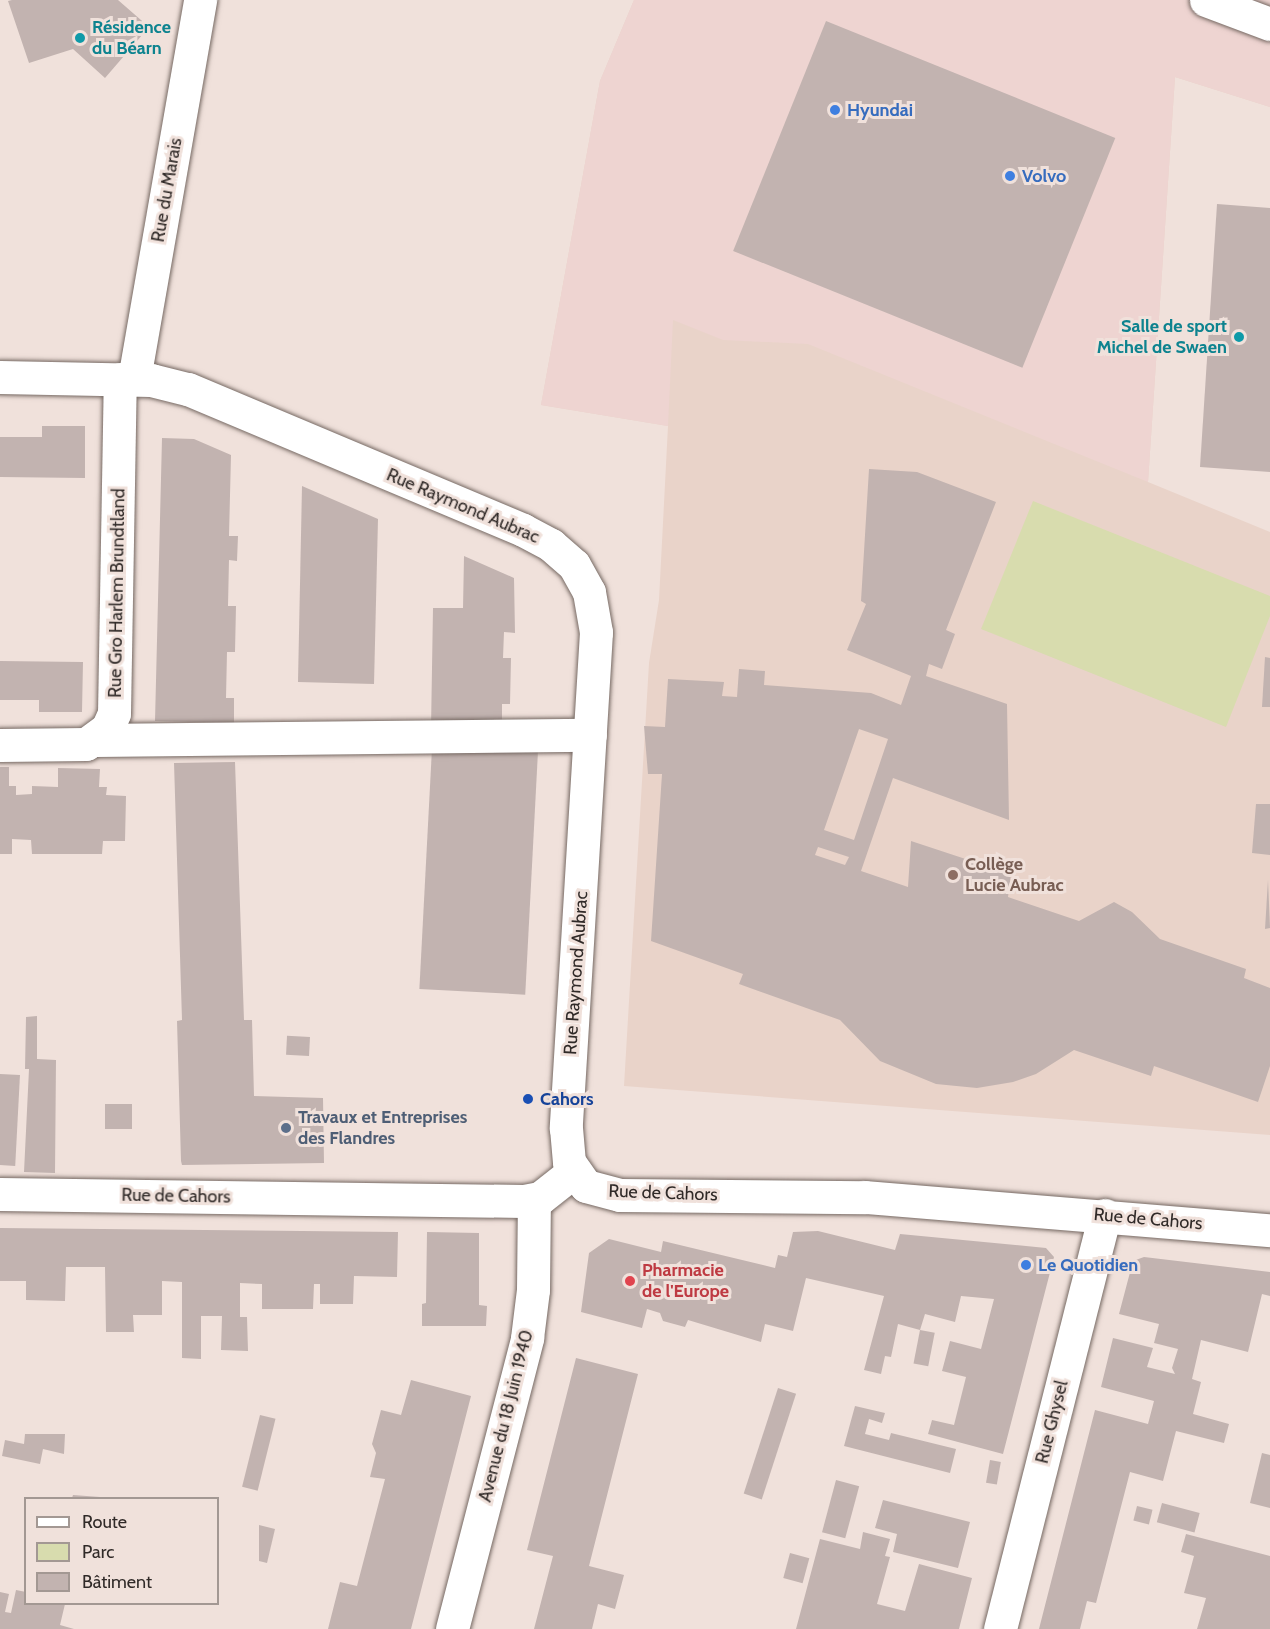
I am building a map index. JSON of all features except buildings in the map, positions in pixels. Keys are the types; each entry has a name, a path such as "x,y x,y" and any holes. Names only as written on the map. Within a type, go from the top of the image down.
{"street":[{"name":"Rue du Marais","path":"127,379 200,0"},
{"path":"1206,0 1270,24"},
{"name":"Rue Raymond Aubrac","path":"0,378 127,379 188,389 523,530 563,554 582,578 593,605 596,632 566,1128 573,1172"},
{"name":"Rue Gro Harlem Brundtland","path":"95,740 107,729 116,705 127,379"},
{"path":"0,745 78,746 95,740 590,735"},
{"path":"534,1200 573,1172"},
{"name":"Rue de Cahors","path":"573,1172 593,1189 620,1195 836,1195 1270,1230"},
{"name":"Rue de Cahors","path":"0,1194 534,1200"},
{"name":"Avenue du 18 Juin 1940","path":"452,1629 527,1338 533,1290 534,1200"},
{"name":"Rue Ghysel","path":"1000,1629 1105,1215"}],"shaded area":[{"name":"Collège Lucie Aubrac","path":"634,0 1270,0 1270,107 1175,77 1148,482 1270,532 1270,1135 624,1086 649,663 659,600 668,426 541,405 600,81"},
{"path":"634,0 1270,0 1270,107 1175,77 1148,482 808,344 723,340 673,320 668,426 541,405 600,81"}],"green space":[{"path":"1033,501 1270,596 1270,616 1226,727 981,629"}],"place":[{"name":"Résidence du Béarn","path":"80,38"},
{"name":"Hyundai","path":"835,110"},
{"name":"Volvo","path":"1010,176"},
{"name":"Salle de sport Michel de Swaen","path":"1239,337"},
{"name":"Collège Lucie Aubrac","path":"953,875"},
{"name":"Cahors","path":"528,1099"},
{"name":"Travaux et Entreprises des Flandres","path":"286,1128"},
{"name":"Le Quotidien","path":"1026,1265"},
{"name":"Pharmacie de l'Europe","path":"630,1281"}]}
